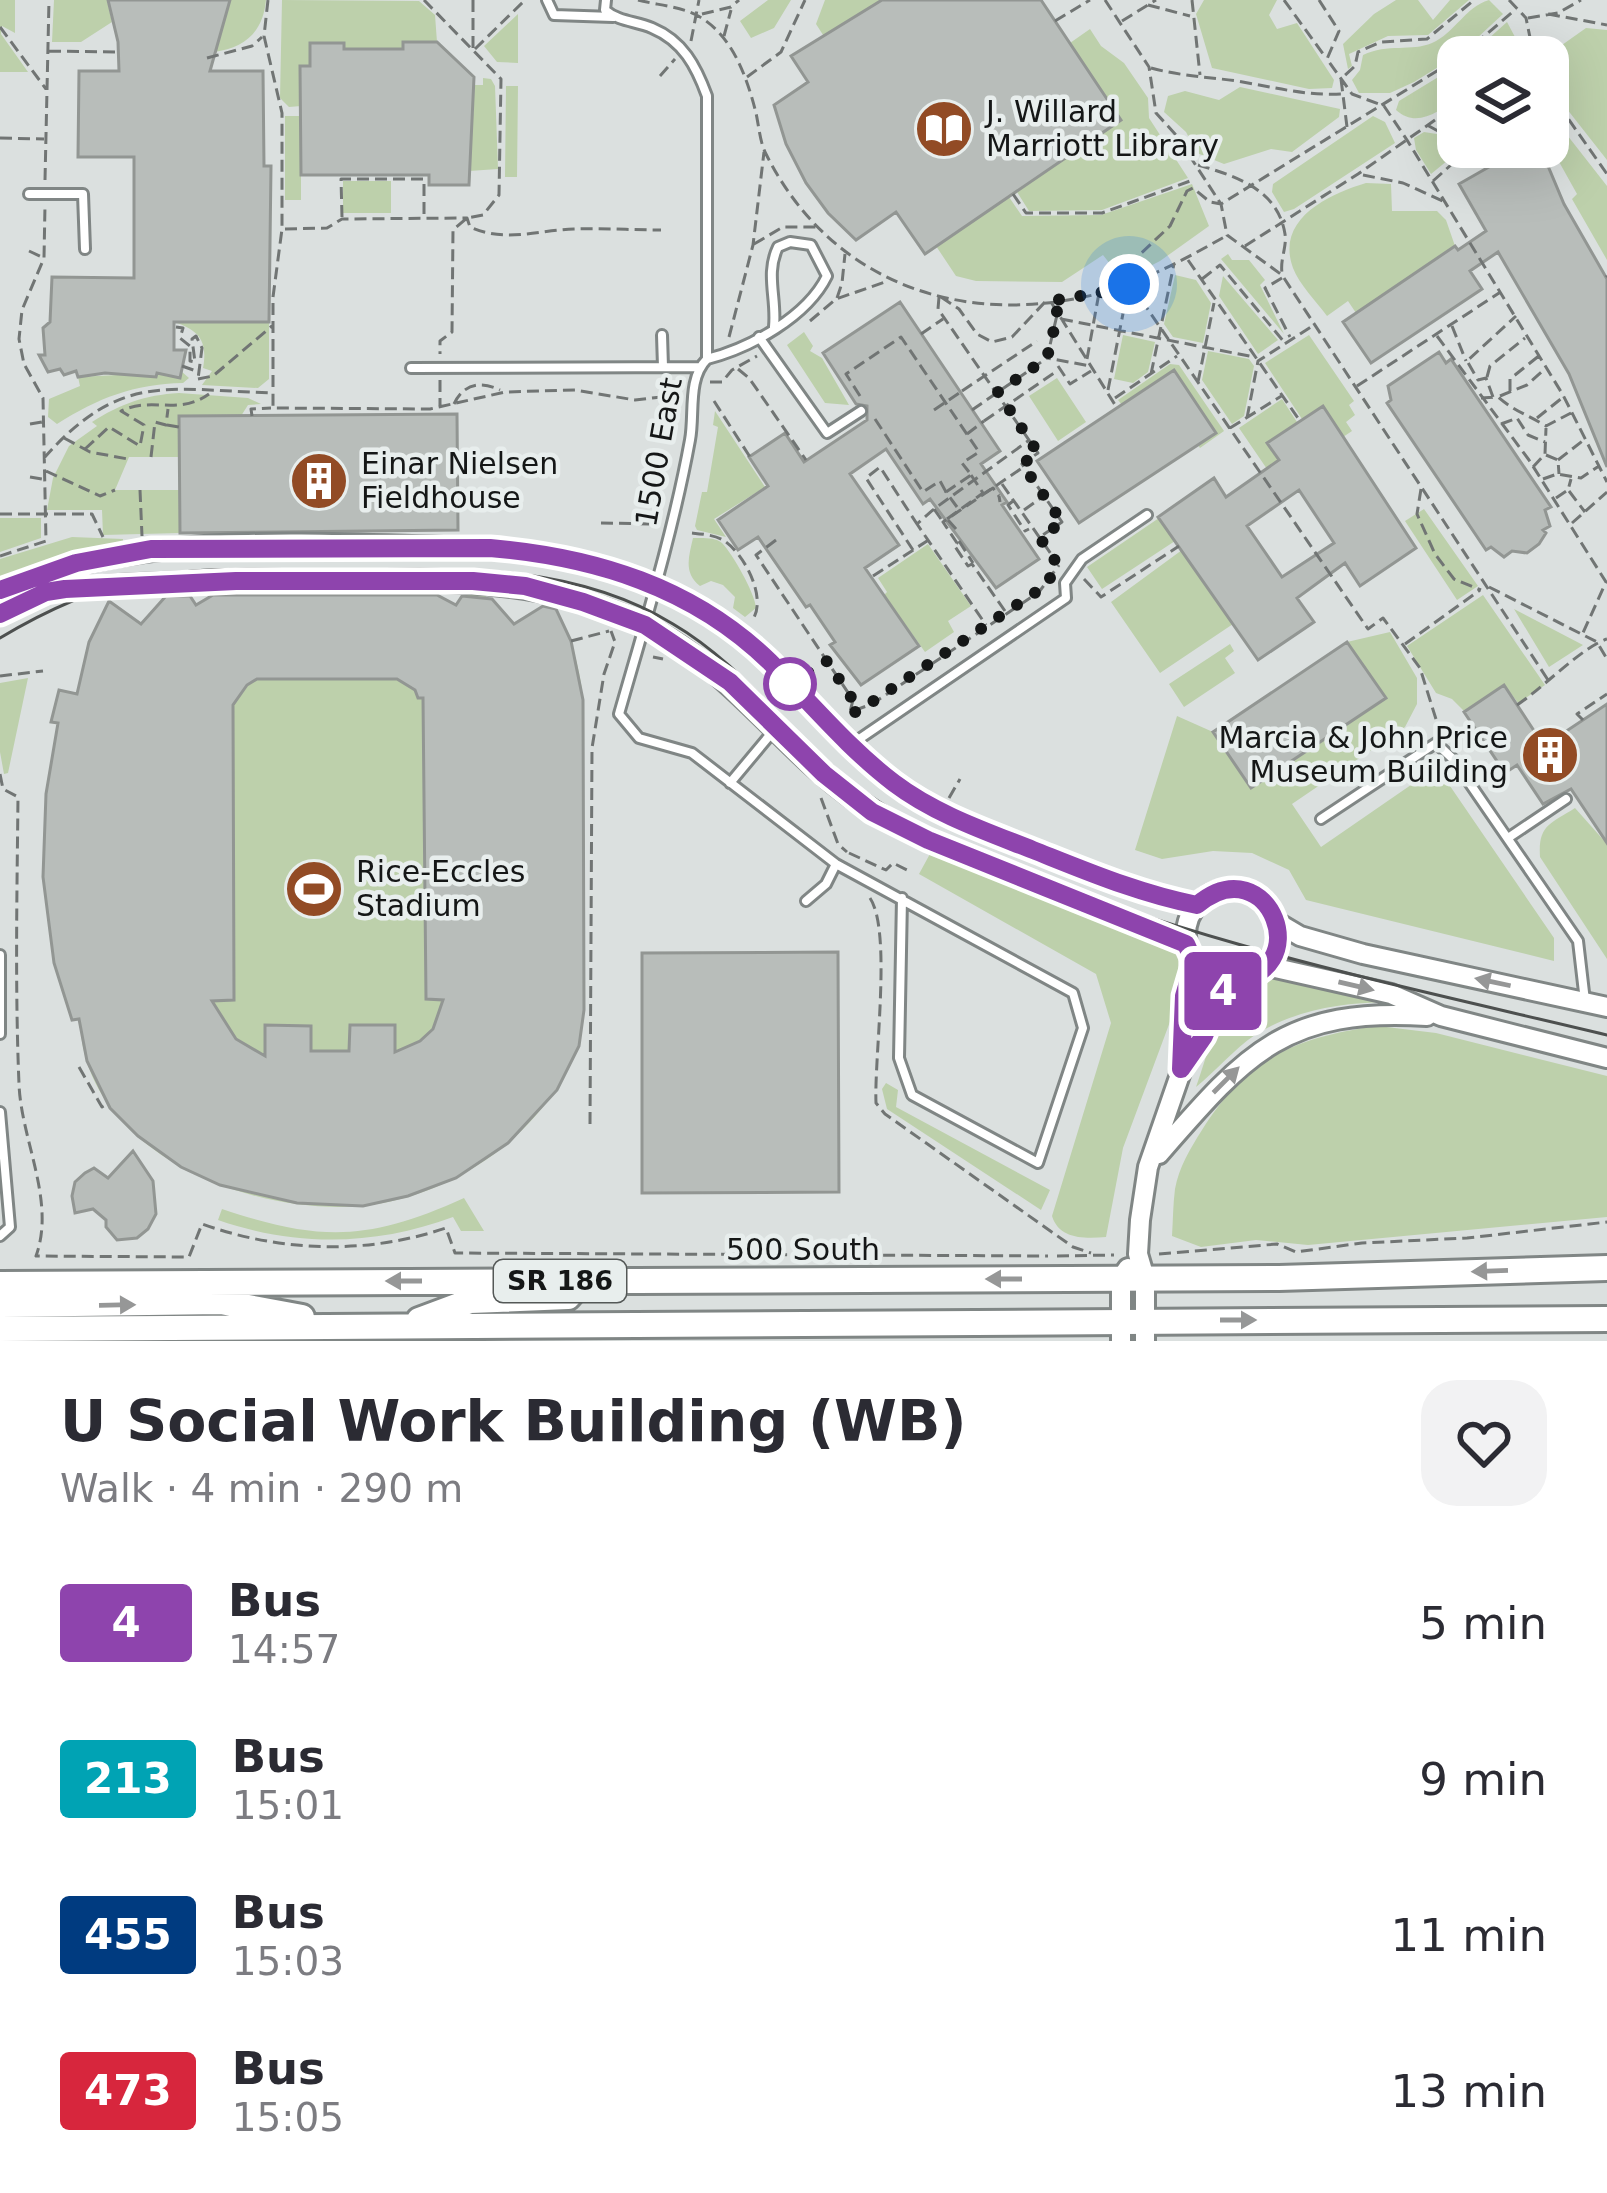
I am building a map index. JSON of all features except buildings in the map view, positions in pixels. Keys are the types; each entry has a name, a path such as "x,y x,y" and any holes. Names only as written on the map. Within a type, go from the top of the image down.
{"main road":[{"name":"500 South","path":"0,1284 1135,1270 1339,1277 1607,1268"},
{"path":"400,1327 470,1300 568,1298 583,1280"},
{"path":"0,1305 221,1302 360,1327"},
{"name":"SR 186","path":"0,1329 1451,1330 1607,1319"}],"street":[{"path":"0,590 40,573 115,554 214,547 523,550 592,563 658,585 714,616 767,660 850,745 896,784 941,813 1109,880 1197,905"},
{"path":"0,614 46,592 119,584 473,581 539,590 645,625 730,682 824,774 887,820 1190,952 1203,971 1227,981 1242,980 1267,965 1278,943 1277,923 1258,896 1226,889 1210,894 1189,917 1190,952 1181,1069 1148,1167 1133,1330"},
{"path":"1277,923 1300,936 1363,954 1607,1007"},
{"path":"1267,965 1391,994 1441,1016 1607,1058"},
{"path":"1181,1069 1204,1036 1227,981"},
{"path":"1148,1167 1233,1072 1284,1036 1331,1020 1380,1013 1441,1016"}],"lane":[{"path":"547,0 554,15 614,17"},
{"path":"606,0 605,10 614,17"},
{"name":"1500 East","path":"614,17 653,28 684,50 697,67 707,96 703,363 658,585 619,714 639,738 692,753 730,783"},
{"path":"29,194 83,194 85,249"},
{"path":"411,368 663,368 703,363 759,337 774,327 816,298 826,276 811,245 790,242 778,247 770,264 774,327"},
{"path":"662,335 663,368"},
{"path":"759,337 827,433 866,412"},
{"path":"850,745 1066,598 1070,571 1147,514"},
{"path":"776,728 730,783 836,864 902,898 1073,993 1083,1028 1038,1163 911,1095 899,1058 902,898"},
{"path":"1321,819 1436,743 1453,759 1578,941 1585,1002"},
{"path":"1508,838 1566,800"},
{"path":"806,901 826,884 836,864"},
{"path":"0,955 0,1034"},
{"path":"0,1112 10,1227 0,1236"}],"path":[{"path":"45,182 49,0"},
{"path":"268,0 264,36 282,113 273,409"},
{"path":"282,229 327,228 342,219 467,218 483,215 499,195 501,79 424,0"},
{"path":"473,0 473,51"},
{"path":"473,51 525,0"},
{"path":"638,0 699,15 724,37 745,78 764,151 808,217 845,254 888,281 980,304 1047,301 1130,283 1227,235"},
{"path":"691,43 699,0"},
{"path":"699,15 731,7 739,0"},
{"path":"745,78 781,52 806,0"},
{"path":"1055,21 1090,0"},
{"path":"1105,0 1149,68 1156,113 1221,204 1227,235 1282,276 1550,683"},
{"path":"1120,23 1156,0"},
{"path":"1192,0 1201,77"},
{"path":"1284,0 1352,94"},
{"path":"1319,0 1339,31 1327,59"},
{"path":"1341,79 1355,66 1358,52 1381,41 1427,39 1474,0"},
{"path":"1510,0 1526,18 1529,36"},
{"path":"1526,18 1558,13 1581,0"},
{"path":"1148,5 1192,17"},
{"path":"724,37 731,7"},
{"path":"1484,36 1516,9"},
{"path":"1548,14 1607,26"},
{"path":"0,27 47,91"},
{"path":"207,58 252,46 264,36"},
{"path":"47,51 118,52"},
{"path":"660,76 676,58"},
{"path":"1149,68 1312,96 1352,94 1384,106 1540,355 1607,482"},
{"path":"1087,359 1099,293 1170,226 1187,190 1193,188 1210,202 1221,204 1437,70"},
{"path":"1341,79 1347,129"},
{"path":"1244,247 1358,175 1437,117"},
{"path":"1569,122 1607,174"},
{"path":"1425,124 1437,130"},
{"path":"0,138 46,139"},
{"path":"729,338 753,245 764,151"},
{"path":"1193,164 1254,185 1281,224 1286,239 1282,276 1265,288 1288,341"},
{"path":"1433,181 1448,168"},
{"path":"1358,175 1403,183 1446,202"},
{"path":"342,219 341,179 424,179 424,219"},
{"path":"1013,194 1026,213 1102,212 1190,181"},
{"path":"0,556 46,541 43,398 24,364 19,339 22,310 44,258 45,204"},
{"path":"467,218 470,227 481,232 526,237 569,229 661,230"},
{"path":"440,354 440,340 452,332 453,230 467,218"},
{"path":"29,251 44,258"},
{"path":"845,254 836,299 888,281"},
{"path":"1186,258 1300,421"},
{"path":"1151,374 1174,264"},
{"path":"1202,280 1220,266 1288,341"},
{"path":"1130,283 1368,629 1383,618 1403,645 1426,680 1433,718 1453,759"},
{"path":"1108,392 1130,283"},
{"path":"1355,387 1502,291"},
{"path":"940,296 959,309 977,334 992,342 1012,337 1047,301"},
{"path":"940,296 938,309 1038,453 1022,464 1062,522 1029,545"},
{"path":"1198,383 1215,299"},
{"path":"1047,301 1118,408"},
{"path":"1060,316 1256,359 1314,325"},
{"path":"972,410 1047,358 1060,316"},
{"path":"1468,361 1516,316"},
{"path":"921,334 944,318"},
{"path":"198,379 213,376 273,325"},
{"path":"1452,326 1463,358 1478,380 1486,378"},
{"path":"194,388 202,348 196,336 180,327 180,338 190,346 190,361 195,362 192,339 196,336"},
{"path":"1528,335 1490,367 1486,378 1528,435 1545,442"},
{"path":"1437,336 1533,467 1606,583 1582,635"},
{"path":"859,394 846,374 901,337 979,452 962,463 984,496"},
{"path":"934,410 1037,340 1051,344"},
{"path":"1112,400 1179,355"},
{"path":"1510,392 1510,379 1540,355"},
{"path":"1047,358 1070,384 1092,368"},
{"path":"1247,418 1256,359"},
{"path":"715,382 749,362"},
{"path":"967,434 1058,366 1092,368"},
{"path":"182,367 198,372"},
{"path":"1481,398 1510,392 1547,367"},
{"path":"734,368 749,378 806,460"},
{"path":"440,378 440,407"},
{"path":"251,416 251,409 440,407 505,392 575,390 635,400 670,396 671,383"},
{"path":"454,405 459,394 476,384 505,392"},
{"path":"44,458 62,437 107,403 150,389 273,393"},
{"path":"85,449 109,427 140,446 144,425 121,411 148,401 186,406 214,392"},
{"path":"1229,429 1283,395"},
{"path":"1536,419 1564,396"},
{"path":"714,401 750,457"},
{"path":"166,425 168,407"},
{"path":"866,412 923,492 940,481 960,511"},
{"path":"1546,426 1573,412"},
{"path":"1502,424 1516,415 1546,426"},
{"path":"30,424 43,422"},
{"path":"151,457 154,422 179,427"},
{"path":"1533,467 1545,454 1546,426"},
{"path":"1518,446 1528,435"},
{"path":"62,437 85,449 128,459"},
{"path":"1558,460 1586,438"},
{"path":"917,524 1029,440"},
{"path":"1545,454 1558,460"},
{"path":"1558,460 1558,474"},
{"path":"1541,480 1558,474 1581,478 1600,466"},
{"path":"913,550 866,478 880,467 987,626"},
{"path":"957,530 947,519 1024,467"},
{"path":"44,470 100,496"},
{"path":"946,490 970,474"},
{"path":"30,477 44,480"},
{"path":"1553,500 1568,490 1571,477"},
{"path":"1001,482 1033,526 1025,531 1008,505 1013,501"},
{"path":"1422,487 1417,514 1435,554 1454,579 1480,590"},
{"path":"984,496 993,488 1000,502"},
{"path":"103,537 92,514 100,496 115,490"},
{"path":"140,490 142,538"},
{"path":"1568,490 1585,512"},
{"path":"1569,525 1607,492"},
{"path":"1022,511 1044,496"},
{"path":"934,509 957,543 968,550 972,564 1006,613"},
{"path":"943,522 960,511"},
{"path":"0,514 92,514"},
{"path":"601,524 652,524"},
{"path":"756,555 853,700 850,712 872,704 1039,592 1059,566 1030,528"},
{"path":"692,532 722,539 742,564 759,597 759,609 749,625"},
{"path":"742,564 776,540"},
{"path":"873,576 928,540"},
{"path":"957,543 968,566 972,564"},
{"path":"1078,575 1101,597 1178,546"},
{"path":"1403,645 1487,586"},
{"path":"1487,586 1597,642 1607,658"},
{"path":"571,641 610,631 617,643 604,674 592,748 590,1124"},
{"path":"1517,705 1607,639"},
{"path":"653,657 668,660"},
{"path":"0,676 43,671"},
{"path":"1583,720 1577,714 1607,694"},
{"path":"0,773 3,789 18,797 19,1083 26,1141 40,1192 41,1242 36,1256 189,1257 202,1225 240,1238 341,1247 373,1245 446,1228 455,1253 1098,1255"},
{"path":"946,805 960,779"},
{"path":"823,799 838,844 847,852 886,870 893,863 911,872"},
{"path":"79,1067 102,1107 107,1104"},
{"path":"1176,1254 1277,1244 1296,1252 1607,1222"},
{"path":"1070,1256 1073,1247"}],"green space":[{"path":"0,0 15,0 15,33 2,26 1,34 28,72 0,72"},
{"path":"54,0 107,0 112,22 81,42 52,42"},
{"path":"230,0 266,0 251,36 235,47 214,52"},
{"path":"282,0 419,1 435,15 437,42 404,42 403,49 344,49 343,43 310,43 310,66 300,66 301,106 289,107 280,98"},
{"path":"768,0 791,0 774,28 751,38 740,21"},
{"path":"825,0 881,0 825,38 816,24"},
{"path":"1204,0 1277,0 1269,15 1277,29 1297,23 1334,80 1332,88 1309,89 1212,68 1196,14"},
{"path":"1396,0 1418,0 1433,20 1450,0 1469,0 1428,35 1388,36 1349,54 1352,66 1348,69 1343,44"},
{"path":"1489,0 1503,14 1479,36 1442,36 1447,33"},
{"path":"518,14 518,63 497,62 484,46"},
{"path":"1507,22 1514,36 1491,36"},
{"path":"1586,28 1607,30 1607,160 1569,112 1569,40"},
{"path":"1090,29 1101,46 1124,63 1148,98 1149,118 1188,178 1102,210 1029,211 1017,192 1121,120 1070,43"},
{"path":"1437,40 1437,68 1390,93 1359,93 1352,80 1363,55"},
{"path":"483,78 491,79 495,86 498,169 469,171 474,102 459,93 474,93 474,85 483,85"},
{"path":"1437,78 1436,113 1412,118 1396,110 1399,101"},
{"path":"506,86 518,86 517,177 505,177"},
{"path":"1240,87 1340,109 1339,117 1292,152 1271,149 1224,164 1197,153 1186,132 1164,112 1168,96 1185,91 1219,100"},
{"path":"285,116 301,116 301,200 285,200"},
{"path":"1373,116 1385,122 1395,143 1284,212 1272,192 1273,184"},
{"path":"1424,132 1437,134 1438,168 1431,174 1416,150 1414,138"},
{"path":"1569,137 1607,186 1607,260 1572,199 1577,194 1562,168 1569,168"},
{"path":"343,181 391,181 391,213 343,213"},
{"path":"1366,183 1391,184 1392,211 1437,211 1446,220 1455,246 1356,313 1348,301 1327,316 1293,268 1292,236 1309,211"},
{"path":"1192,184 1209,226 1131,276 1122,265 1114,269 1103,255 1062,282 976,281 956,276 936,246 1009,197 1022,216 1101,215"},
{"path":"1228,254 1232,260 1249,260 1265,280 1260,285 1284,334 1221,259"},
{"path":"1175,275 1196,280 1211,303 1203,343 1173,337 1164,324"},
{"path":"1223,276 1278,340 1258,354 1219,296"},
{"path":"174,322 269,322 269,379 258,388 202,385 212,371 203,368 203,344 190,329"},
{"path":"804,332 813,346 810,351 822,358 849,405 825,403 787,345"},
{"path":"1123,335 1155,342 1148,372 1133,383 1114,379"},
{"path":"1309,335 1354,401 1349,405 1355,415 1346,422 1352,431 1343,437 1323,406 1302,419 1265,363"},
{"path":"1208,351 1249,359 1254,366 1244,416 1232,424 1202,380"},
{"path":"1170,364 1179,365 1224,431 1200,448 1216,432 1174,371 1122,405 1118,400"},
{"path":"181,371 189,378 183,383 117,394 57,424 48,417 49,399 80,386 78,377 157,373 179,378"},
{"path":"1057,378 1086,422 1058,441 1029,396"},
{"path":"179,393 248,398 261,404 248,405 241,416 180,457 129,457 115,490 180,490 180,533 103,535 102,510 47,510 53,478 69,446 97,426 92,422 133,401"},
{"path":"1282,399 1297,422 1268,443 1279,460 1267,469 1239,428"},
{"path":"715,411 765,487 714,519 726,537 695,526 702,492 707,492 718,427 713,425"},
{"path":"1424,509 1478,586 1457,600 1405,521"},
{"path":"0,518 41,518 41,538 0,552"},
{"path":"1159,518 1175,541 1102,589 1087,567"},
{"path":"72,537 123,539 123,547 61,559 0,581 0,559"},
{"path":"693,538 719,541 731,555 755,601 756,608 745,617 733,608 735,597 723,585 711,581 700,586 691,576"},
{"path":"928,544 971,606 948,621 954,632 925,652 884,595 887,592 878,578"},
{"path":"1182,550 1233,624 1160,673 1111,602"},
{"name":"Rice-Eccles Stadium","path":"183,583 196,604 226,590 416,588 456,605 472,583 514,624 551,601 568,637 583,700 584,1010 575,1048 559,1084 535,1116 474,1168 438,1186 362,1206 318,1206 271,1200 224,1186 179,1166 140,1139 109,1105 88,1065 80,1019 72,1020 61,982 48,909 44,837 58,724 51,722 59,690 77,693 89,642 109,601 141,624"},
{"path":"1483,595 1545,685 1518,703 1504,684 1464,711 1452,699 1436,693 1407,646"},
{"path":"1514,609 1583,645 1549,667"},
{"path":"1390,632 1417,678 1417,704 1405,727 1292,804 1321,847 1437,767 1554,938 1554,961 1306,900 1289,870 1252,853 1213,851 1162,859 1135,850 1177,716 1213,732 1252,787 1385,698 1347,642"},
{"path":"1230,644 1234,651 1225,658 1235,673 1184,707 1169,684"},
{"path":"28,678 8,773 4,774 0,683"},
{"path":"1575,808 1607,844 1607,959 1540,857 1544,832"},
{"path":"931,852 1175,950 1187,976 1123,1148 1106,1237 1066,1233 1052,1216 1111,1023 1096,974 919,874"},
{"path":"1279,977 1386,1002 1335,1006 1270,1026 1196,1087 1214,1032 1229,1006"},
{"path":"1378,1026 1436,1033 1607,1076 1607,1217 1308,1245 1256,1240 1201,1247 1172,1236 1175,1189 1182,1166 1202,1130 1237,1085 1256,1068 1298,1045"},
{"path":"886,1083 898,1090 896,1107 1050,1190 1041,1210 887,1109 882,1089"},
{"path":"464,1198 484,1231 461,1231 453,1217 394,1234 306,1239 218,1220 222,1209 288,1227 344,1232 400,1222"}],"tram line":[{"path":"0,638 86,595 185,572 457,570 502,572 589,588 632,603 695,638 861,790 954,842 1050,882 1206,935 1607,1035"}],"bus line":[{"name":"4","path":"0,590 40,573 115,554 191,547 490,548 592,563 658,585 714,616 767,660 850,745 896,784 941,813 1174,901 1197,905 1210,894 1243,890 1270,908 1278,943 1275,954 1256,975 1227,981 1204,1036 1181,1069 1184,996 1194,962 1186,944 928,840 872,812 824,774 730,682 672,641 618,613 525,586 473,581 119,584 46,592 0,614"}],"place":[{"name":"J. Willard Marriott Library","path":"944,129"},
{"name":"Einar Nielsen Fieldhouse","path":"319,481"},
{"name":"Marcia & John Price Museum Building","path":"1550,755"},
{"name":"Rice-Eccles Stadium","path":"314,889"}],"route":[{"path":"790,684 827,661 853,700 850,712 857,712 1045,586 1058,565 1040,538 1062,522 1022,464 1038,453 998,392 1047,358 1058,313 1050,301 1129,284"}]}
